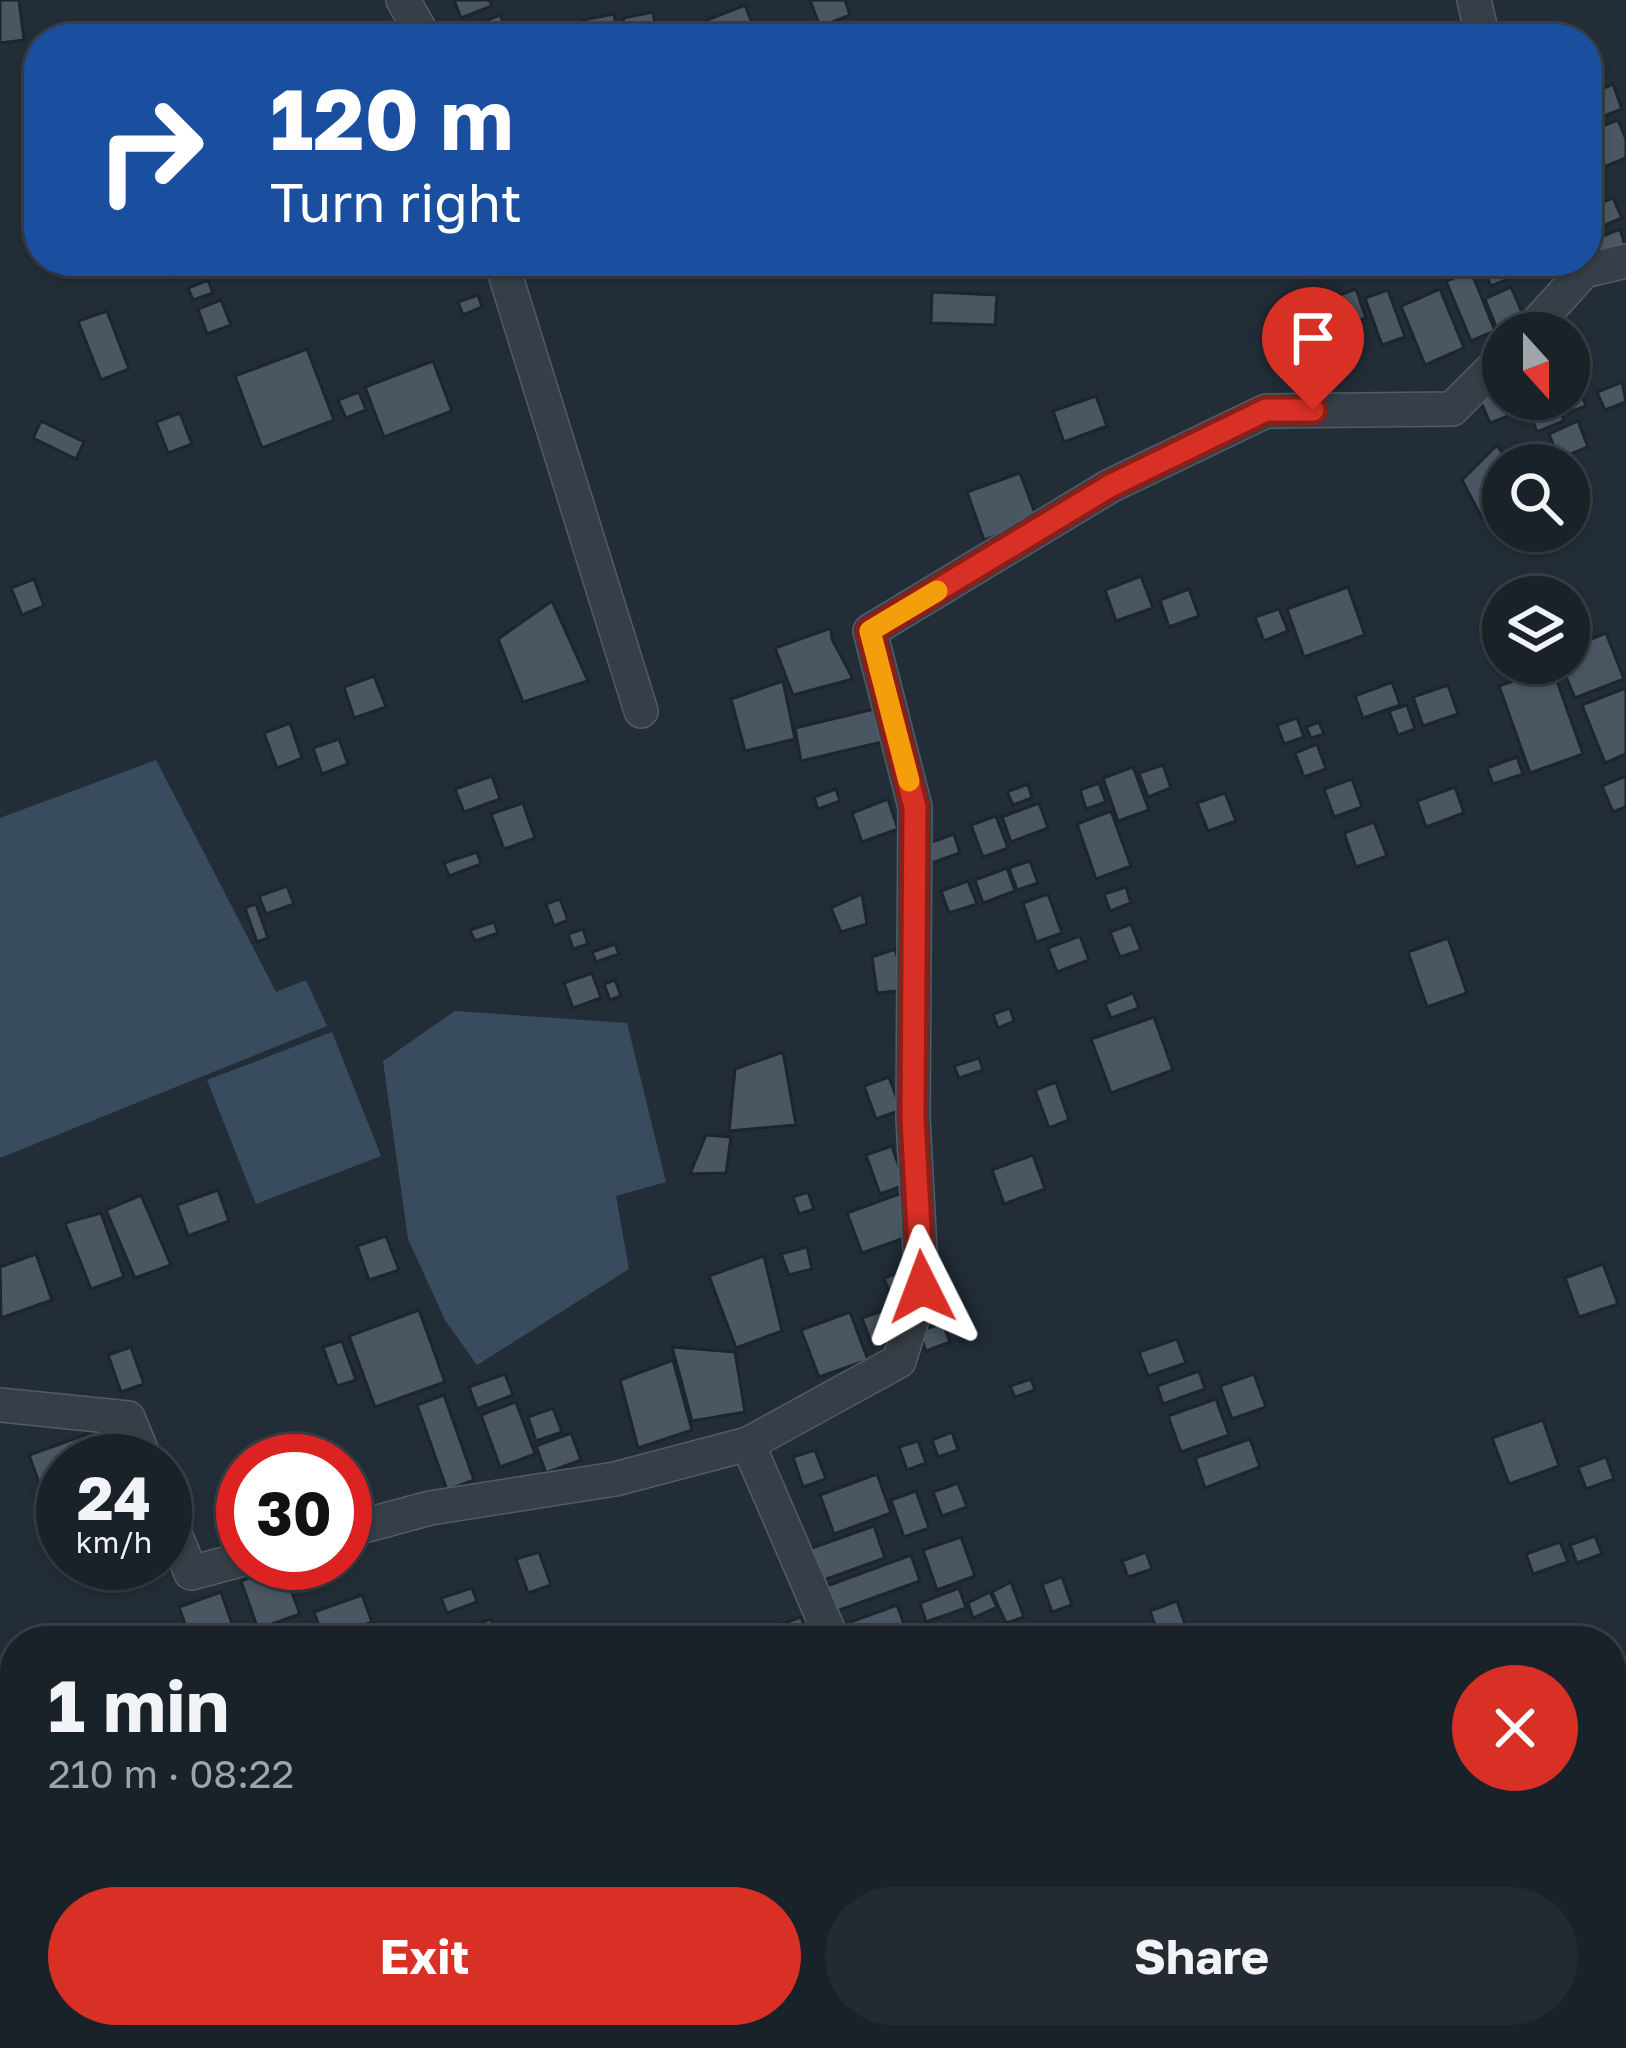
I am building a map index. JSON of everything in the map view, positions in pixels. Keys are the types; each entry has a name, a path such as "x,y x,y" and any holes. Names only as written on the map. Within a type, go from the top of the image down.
{"street":[{"path":"506,276 641,711"},
{"path":"1553,276 1560,298"},
{"path":"1547,312 1580,276"},
{"path":"372,1524 430,1508 615,1478 748,1444 899,1361 922,1287 913,1118 915,807 870,631 1110,486 1266,410 1452,410 1482,379"},
{"path":"0,1405 128,1418 135,1434"},
{"path":"748,1444 827,1626"}],"water":[{"path":"156,760 276,992 306,980 327,1026 0,1158 0,818"},
{"path":"455,1011 627,1023 666,1182 616,1196 629,1269 477,1365 445,1320 408,1239 383,1061"},
{"path":"332,1032 381,1156 256,1204 207,1080"}],"building":[{"path":"0,0 19,0 24,40 0,43"},
{"path":"454,0 489,0 492,6 461,18"},
{"path":"810,0 845,0 850,15 819,24"},
{"path":"745,5 752,24 697,24"},
{"path":"653,12 655,24 624,24 623,18"},
{"path":"614,14 616,24 584,24 583,20"},
{"path":"500,15 504,24 476,24"},
{"path":"1613,84 1622,109 1602,117 1602,89"},
{"path":"1618,120 1626,139 1626,158 1604,167 1602,162 1602,126"},
{"path":"1613,198 1622,218 1602,226 1602,202"},
{"path":"1620,229 1626,248 1602,257 1602,236"},
{"path":"1458,276 1473,276 1487,312 1482,312 1482,336 1471,341 1446,281"},
{"path":"1487,276 1516,276 1491,286"},
{"path":"208,280 213,293 193,300 188,288"},
{"path":"1511,287 1522,312 1490,312 1485,299"},
{"path":"1356,289 1366,318 1338,327 1328,299"},
{"path":"1440,289 1464,348 1425,365 1401,306"},
{"path":"1388,290 1405,337 1382,345 1365,298"},
{"path":"932,292 997,295 995,325 931,323"},
{"path":"478,295 482,307 463,315 458,302"},
{"path":"221,300 231,325 207,334 198,309"},
{"path":"107,311 129,369 101,380 78,321"},
{"path":"307,349 334,420 262,448 235,376"},
{"path":"433,361 452,411 384,437 365,387"},
{"path":"1622,382 1626,402 1605,410 1597,392"},
{"path":"359,392 366,410 346,418 338,400"},
{"path":"1096,396 1107,426 1064,442 1053,411"},
{"path":"180,413 192,444 168,453 156,422"},
{"path":"1532,420 1564,420 1564,421 1537,432"},
{"path":"41,421 84,442 76,459 33,438"},
{"path":"1578,421 1587,444 1553,444 1549,434"},
{"path":"1482,460 1482,518 1462,480"},
{"path":"1020,473 1038,521 984,540 967,492"},
{"path":"1141,576 1153,608 1116,621 1105,590"},
{"path":"34,579 44,606 22,615 11,588"},
{"path":"1348,587 1365,635 1304,657 1287,609"},
{"path":"1189,589 1199,616 1169,627 1160,600"},
{"path":"552,601 588,681 523,702 498,639"},
{"path":"1279,609 1288,631 1264,641 1255,617"},
{"path":"831,628 853,679 793,695 775,648"},
{"path":"1606,633 1624,679 1575,698 1569,684 1590,684 1590,639"},
{"path":"374,676 386,707 354,718 344,687"},
{"path":"783,681 795,739 745,751 731,699"},
{"path":"1392,682 1400,705 1363,718 1355,696"},
{"path":"1558,684 1583,754 1530,773 1499,686"},
{"path":"1448,685 1458,714 1423,726 1413,697"},
{"path":"1626,688 1626,754 1605,763 1582,705"},
{"path":"1407,705 1415,729 1398,735 1389,711"},
{"path":"874,709 882,742 801,761 795,728"},
{"path":"1297,718 1304,737 1284,744 1277,725"},
{"path":"1319,722 1324,734 1311,738 1306,727"},
{"path":"290,723 302,758 277,768 264,733"},
{"path":"339,739 348,764 322,774 313,748"},
{"path":"1317,744 1326,769 1304,777 1295,753"},
{"path":"1517,757 1523,774 1493,784 1487,768"},
{"path":"1163,765 1171,788 1148,797 1139,773"},
{"path":"1133,767 1149,810 1118,821 1103,778"},
{"path":"492,776 500,799 464,812 455,789"},
{"path":"1626,776 1626,807 1613,812 1602,786"},
{"path":"1352,779 1362,807 1334,817 1324,789"},
{"path":"1099,783 1106,802 1086,809 1080,790"},
{"path":"1028,784 1032,798 1013,805 1007,792"},
{"path":"1455,787 1464,813 1426,827 1417,801"},
{"path":"836,789 840,801 818,809 814,797"},
{"path":"1225,793 1236,821 1208,831 1197,803"},
{"path":"888,799 898,829 862,842 852,813"},
{"path":"523,803 535,838 504,849 491,814"},
{"path":"1039,803 1048,828 1011,842 1002,817"},
{"path":"1111,811 1131,866 1096,879 1077,824"},
{"path":"996,816 1008,848 983,857 971,825"},
{"path":"1374,822 1387,856 1356,867 1344,833"},
{"path":"954,834 960,853 932,863 926,844"},
{"path":"477,852 481,864 449,876 444,863"},
{"path":"1030,861 1038,883 1017,890 1009,868"},
{"path":"1007,868 1015,891 983,903 975,880"},
{"path":"968,881 977,904 949,913 941,891"},
{"path":"287,886 294,904 266,914 259,896"},
{"path":"1126,887 1131,903 1110,911 1104,894"},
{"path":"862,894 867,924 841,932 831,908"},
{"path":"1048,894 1062,933 1036,942 1023,903"},
{"path":"560,899 568,920 554,926 546,904"},
{"path":"256,904 268,938 257,942 245,908"},
{"path":"494,922 498,933 475,941 470,930"},
{"path":"1131,924 1141,950 1120,957 1110,932"},
{"path":"583,929 588,944 573,949 568,934"},
{"path":"1080,936 1089,960 1057,972 1048,948"},
{"path":"1448,938 1467,993 1427,1007 1408,952"},
{"path":"615,944 619,954 596,962 592,952"},
{"path":"895,949 907,990 877,993 872,957"},
{"path":"592,973 601,998 573,1008 564,983"},
{"path":"615,980 621,996 610,1000 604,984"},
{"path":"1133,993 1139,1008 1111,1018 1105,1004"},
{"path":"1010,1008 1014,1021 998,1028 993,1014"},
{"path":"1154,1017 1173,1070 1111,1093 1091,1039"},
{"path":"783,1052 796,1125 729,1131 735,1069"},
{"path":"979,1058 983,1070 959,1078 954,1066"},
{"path":"889,1077 901,1110 876,1119 864,1086"},
{"path":"1056,1082 1069,1120 1049,1128 1035,1090"},
{"path":"706,1135 731,1137 726,1173 690,1174"},
{"path":"892,1146 905,1185 880,1194 866,1155"},
{"path":"1033,1155 1045,1189 1004,1204 992,1170"},
{"path":"218,1190 229,1221 188,1236 177,1205"},
{"path":"808,1192 814,1209 799,1214 793,1197"},
{"path":"902,1193 916,1234 862,1253 847,1213"},
{"path":"141,1195 171,1265 135,1278 106,1210"},
{"path":"101,1213 124,1277 91,1289 65,1223"},
{"path":"386,1236 399,1270 369,1280 357,1246"},
{"path":"807,1247 812,1269 789,1275 781,1254"},
{"path":"36,1254 52,1300 1,1318 0,1267"},
{"path":"764,1256 782,1331 736,1348 709,1276"},
{"path":"1603,1264 1618,1304 1579,1317 1565,1278"},
{"path":"908,1269 915,1288 891,1297 884,1278"},
{"path":"891,1308 901,1337 873,1348 862,1318"},
{"path":"419,1310 445,1382 375,1407 349,1336"},
{"path":"850,1312 868,1360 819,1377 801,1330"},
{"path":"943,1323 950,1342 926,1351 919,1331"},
{"path":"1177,1339 1186,1363 1148,1376 1139,1352"},
{"path":"342,1341 356,1380 337,1386 323,1347"},
{"path":"131,1347 144,1384 121,1392 108,1355"},
{"path":"672,1347 735,1352 745,1412 692,1421"},
{"path":"673,1360 692,1430 638,1448 620,1380"},
{"path":"1199,1371 1205,1389 1163,1404 1157,1386"},
{"path":"505,1374 513,1395 477,1409 469,1387"},
{"path":"1254,1374 1266,1407 1232,1419 1220,1386"},
{"path":"1031,1379 1035,1390 1015,1397 1010,1386"},
{"path":"444,1395 474,1480 447,1490 417,1405"},
{"path":"1216,1399 1229,1435 1181,1452 1168,1416"},
{"path":"516,1402 535,1454 500,1467 481,1415"},
{"path":"553,1408 562,1432 536,1441 528,1417"},
{"path":"1543,1420 1559,1466 1509,1484 1492,1438"},
{"path":"952,1432 958,1450 938,1457 932,1440"},
{"path":"571,1433 581,1460 546,1473 536,1446"},
{"path":"1250,1439 1260,1467 1205,1488 1195,1458"},
{"path":"918,1441 926,1463 907,1470 899,1447"},
{"path":"815,1450 826,1479 803,1487 793,1457"},
{"path":"1606,1457 1614,1479 1586,1489 1578,1467"},
{"path":"877,1474 891,1513 834,1534 820,1495"},
{"path":"958,1483 967,1507 942,1516 933,1492"},
{"path":"916,1491 929,1528 904,1537 891,1500"},
{"path":"874,1526 885,1558 821,1581 809,1549"},
{"path":"1595,1536 1602,1554 1577,1563 1570,1545"},
{"path":"961,1537 975,1576 937,1590 923,1550"},
{"path":"1560,1542 1568,1562 1533,1574 1526,1554"},
{"path":"539,1552 551,1585 528,1593 516,1559"},
{"path":"1146,1552 1152,1569 1128,1577 1122,1561"},
{"path":"911,1555 920,1581 834,1612 824,1587"},
{"path":"1062,1577 1072,1605 1052,1612 1042,1584"},
{"path":"1011,1582 1024,1617 1006,1623 992,1592"},
{"path":"472,1588 477,1602 447,1613 441,1598"},
{"path":"959,1588 966,1608 926,1622 920,1603"},
{"path":"244,1590 291,1590 300,1614 257,1626"},
{"path":"221,1592 233,1626 186,1626 179,1607"},
{"path":"990,1592 997,1607 973,1618 968,1603"},
{"path":"362,1595 372,1622 319,1626 314,1612"},
{"path":"1177,1601 1186,1626 1155,1626 1150,1611"},
{"path":"897,1605 905,1626 846,1626"},
{"path":"801,1617 804,1626 777,1626"}],"slow traffic":[{"path":"909,781 870,631 937,591"}],"route":[{"path":"922,1287 913,1118 915,807 870,631 1110,486 1266,410 1313,410"}]}
